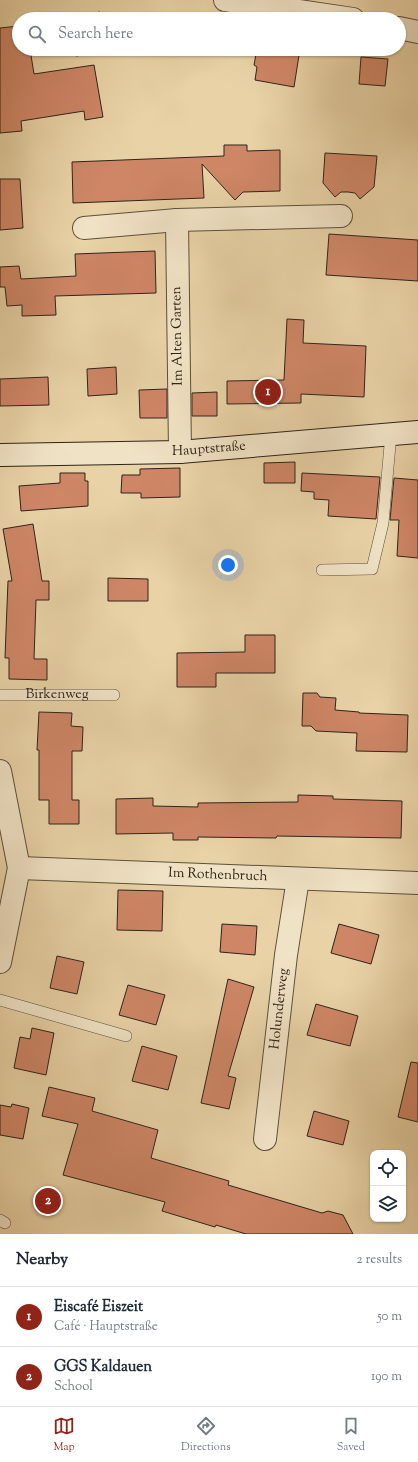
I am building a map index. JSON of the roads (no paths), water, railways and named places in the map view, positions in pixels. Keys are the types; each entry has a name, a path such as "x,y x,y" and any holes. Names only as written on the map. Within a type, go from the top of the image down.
{"street":[{"path":"225,0 306,12"},
{"path":"406,29 418,32"},
{"path":"84,228 177,220 341,216"},
{"name":"Im Alten Garten","path":"177,220 180,452"},
{"name":"Hauptstraße","path":"0,455 180,452 418,432"},
{"path":"0,771 18,868 0,962"},
{"name":"Im Rothenbruch","path":"18,868 418,883"},
{"name":"Holunderweg","path":"265,1139 286,955 298,879"}],"lane":[{"path":"322,570 372,569 383,523 391,434"},
{"name":"Birkenweg","path":"0,695 114,695"},
{"path":"0,1000 126,1036"}],"place":[{"name":"Eiscafé Eiszeit","path":"268,392"},
{"name":"GGS Kaldauen","path":"48,1201"}]}
